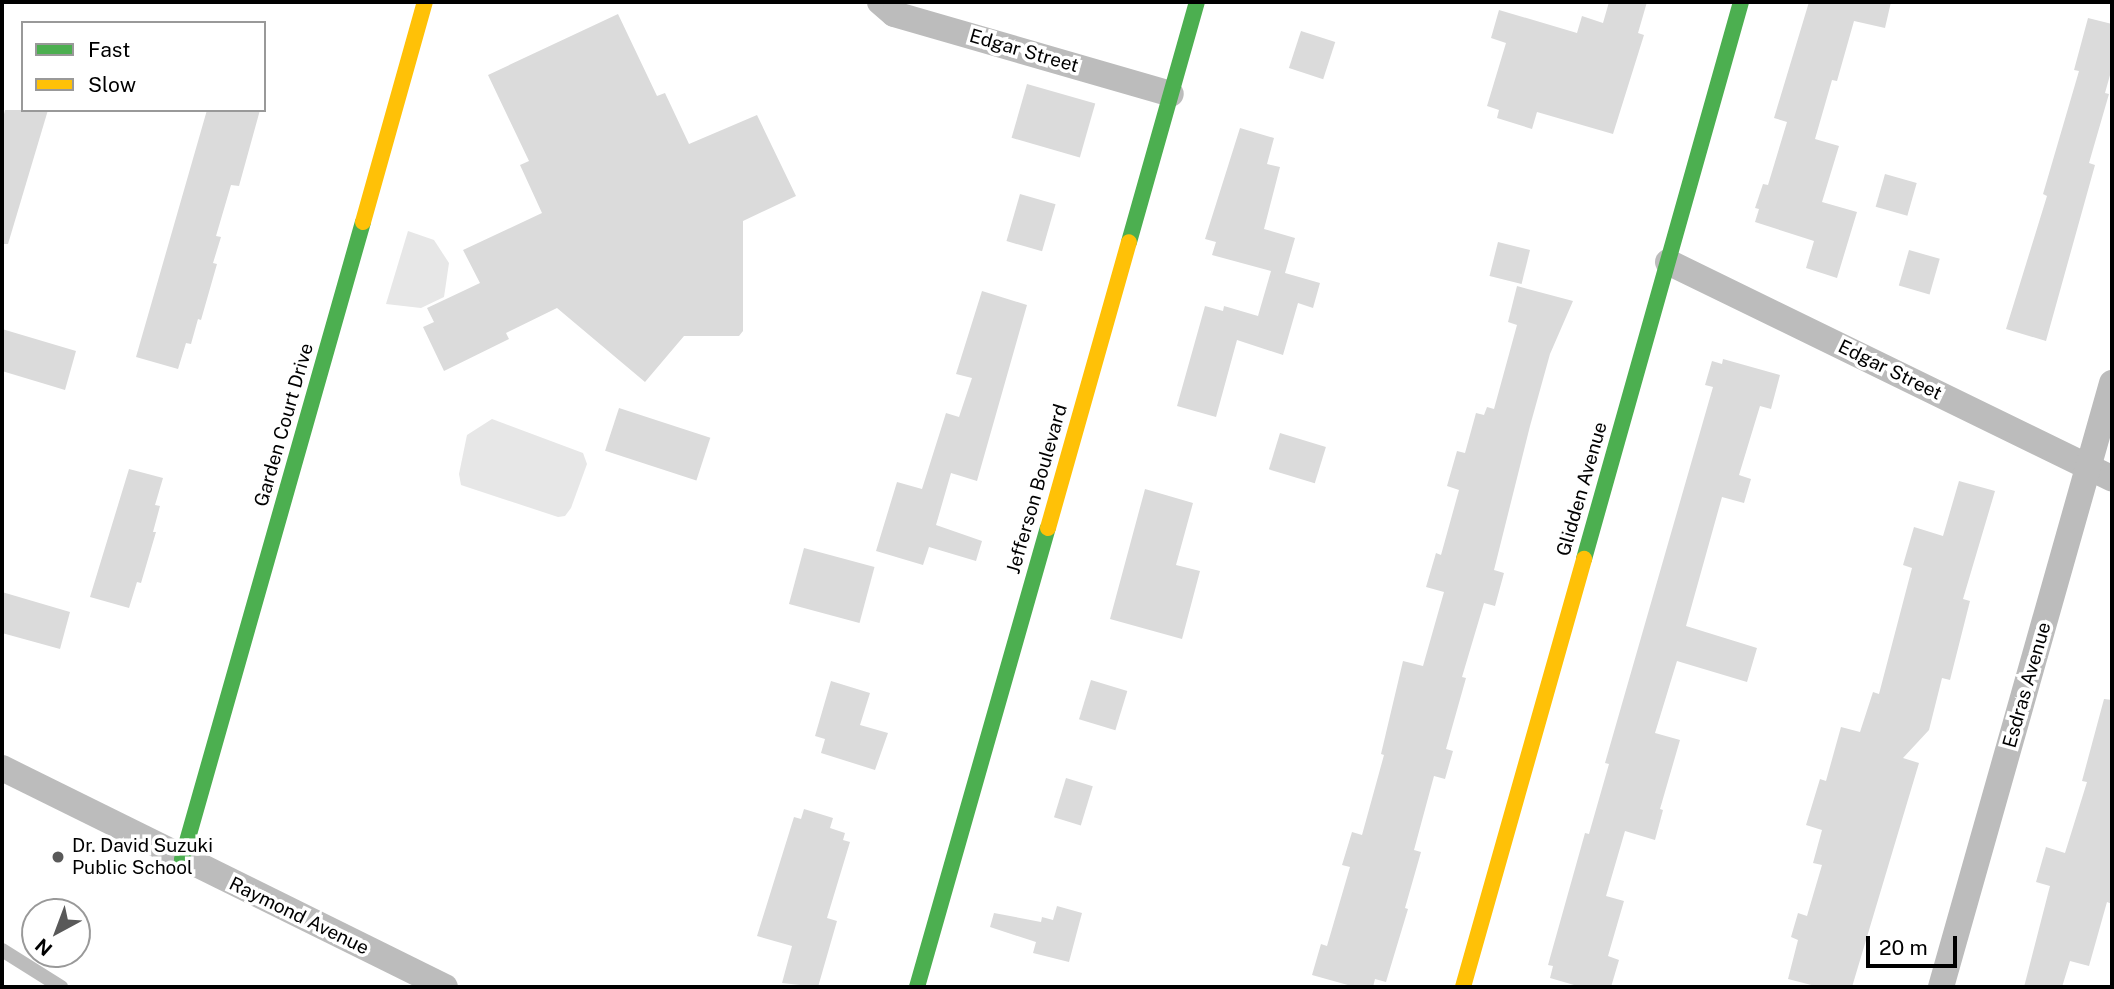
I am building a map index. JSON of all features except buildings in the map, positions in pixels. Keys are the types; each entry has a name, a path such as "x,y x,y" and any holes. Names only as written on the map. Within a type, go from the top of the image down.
{"street":[{"name":"Garden Court Drive","path":"182,859 425,2"},
{"name":"Edgar Street","path":"880,2 894,14 1171,94"},
{"name":"Jefferson Boulevard","path":"916,987 1197,2"},
{"name":"Glidden Avenue","path":"1463,987 1741,2"},
{"name":"Edgar Street","path":"1668,262 2112,479"},
{"name":"Esdras Avenue","path":"1941,987 2112,383"},
{"name":"Raymond Avenue","path":"2,768 445,987"}],"lane":[{"path":"2,950 61,987"}],"shaded area":[{"path":"408,231 434,240 449,263 444,297 421,308 386,304"},
{"path":"492,419 583,453 587,464 571,508 565,516 558,517 461,485 459,474 467,435"}],"traffic: fast":[{"path":"1129,242 1197,2"},
{"path":"1584,559 1741,2"},
{"path":"182,859 363,222"},
{"path":"917,987 1048,528"}],"traffic: slow":[{"path":"363,222 425,2"},
{"path":"1048,528 1129,242"},
{"path":"1463,987 1584,559"}],"place":[{"name":"Dr. David Suzuki Public School","path":"58,857"}]}
